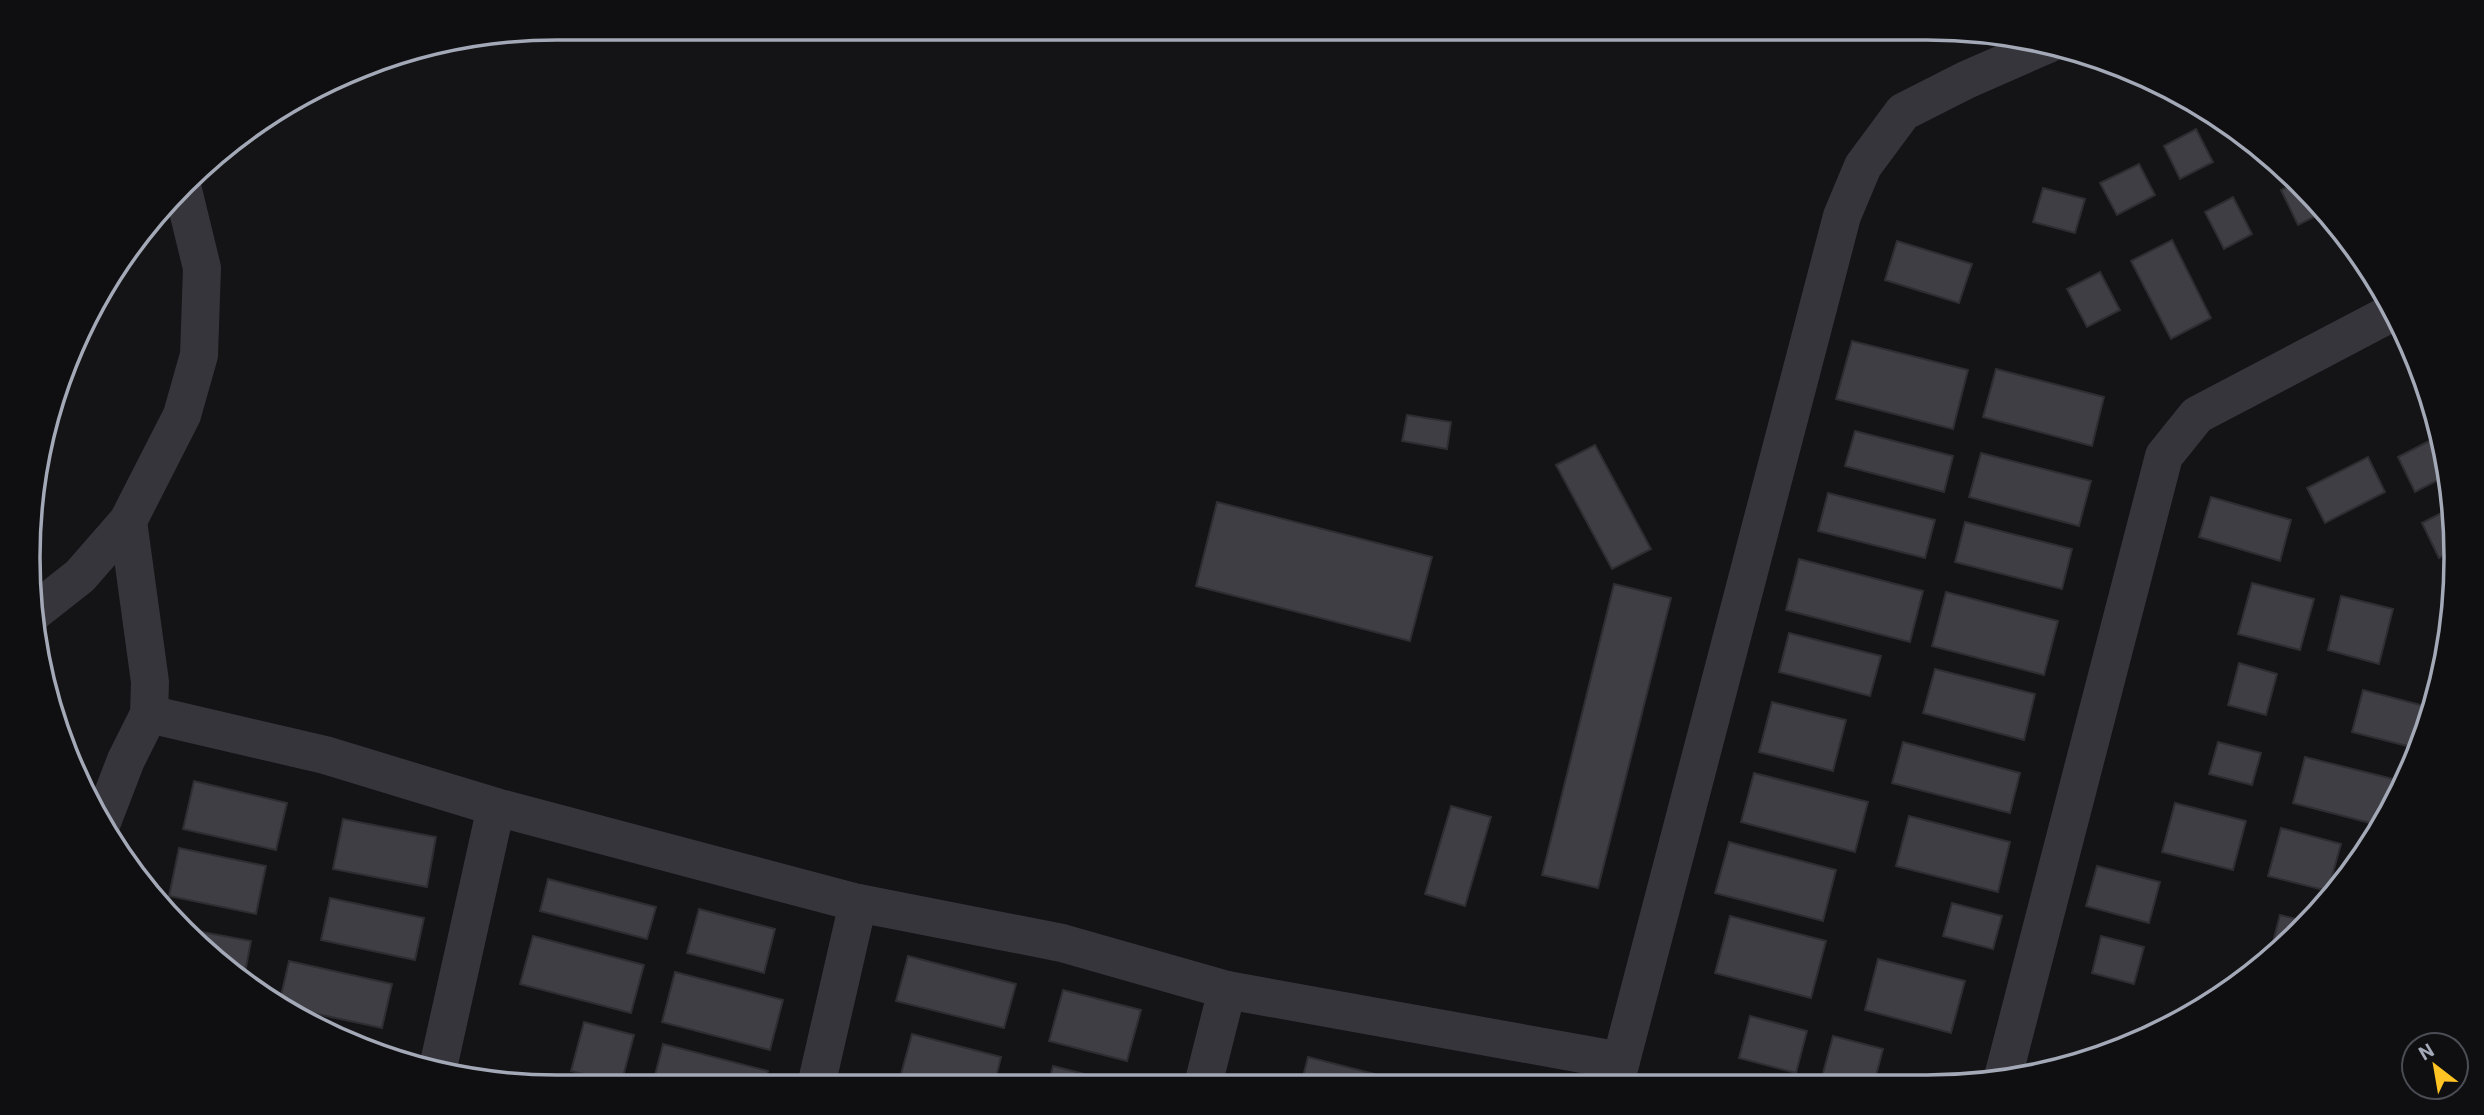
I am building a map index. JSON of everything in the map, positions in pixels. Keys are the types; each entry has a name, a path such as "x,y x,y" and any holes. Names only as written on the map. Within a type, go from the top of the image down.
{"street":[{"path":"149,714 325,755 496,807 858,904 1062,943 1227,990 1618,1072 1842,216 1863,166 1903,112 2032,51"},
{"path":"43,605 79,576 128,521 182,415 199,355 202,268 185,199"},
{"path":"2005,1068 2164,456 2197,415 2384,318"},
{"path":"107,811 126,760 149,714 150,682 128,521"},
{"path":"440,1061 496,807"},
{"path":"819,1075 858,904"},
{"path":"1206,1075 1227,990"}],"building":[{"path":"2196,129 2213,162 2180,179 2164,146"},
{"path":"2139,164 2155,195 2117,215 2100,183"},
{"path":"2287,187 2315,216 2298,225 2281,190"},
{"path":"2043,188 2085,199 2075,233 2033,222"},
{"path":"2233,197 2252,234 2224,249 2205,212"},
{"path":"2172,240 2211,318 2171,339 2131,261"},
{"path":"1897,241 1972,264 1959,303 1885,280"},
{"path":"2100,272 2120,310 2087,327 2067,289"},
{"path":"1852,341 1968,370 1953,429 1836,399"},
{"path":"1996,369 2104,397 2092,446 1983,417"},
{"path":"1407,415 1451,422 1447,449 1402,441"},
{"path":"1855,431 1953,456 1944,492 1845,466"},
{"path":"2430,441 2438,480 2415,492 2398,457"},
{"path":"1595,445 1651,549 1612,569 1556,465"},
{"path":"1981,453 2091,481 2079,526 1969,497"},
{"path":"2368,457 2385,492 2325,523 2307,488"},
{"path":"1828,493 1935,520 1925,558 1818,531"},
{"path":"2211,497 2291,520 2280,561 2199,537"},
{"path":"1217,502 1432,557 1410,641 1196,586"},
{"path":"2442,513 2444,555 2439,558 2422,523"},
{"path":"1965,522 2072,549 2062,589 1955,562"},
{"path":"1799,559 1923,591 1910,642 1786,610"},
{"path":"2252,583 2314,599 2300,650 2238,634"},
{"path":"1614,584 1671,598 1598,888 1542,875"},
{"path":"1946,592 2058,621 2044,675 1932,646"},
{"path":"2341,596 2393,609 2379,664 2328,650"},
{"path":"1789,633 1881,656 1870,696 1779,672"},
{"path":"2239,663 2277,674 2266,715 2228,705"},
{"path":"1935,669 2035,694 2024,740 1923,713"},
{"path":"2363,690 2422,705 2407,746 2352,732"},
{"path":"1772,702 1846,720 1833,771 1759,752"},
{"path":"1903,742 2020,773 2010,813 1892,783"},
{"path":"2218,742 2261,753 2252,785 2209,774"},
{"path":"2305,757 2393,779 2370,823 2293,803"},
{"path":"1754,773 1868,802 1855,852 1741,822"},
{"path":"194,781 287,803 276,850 183,829"},
{"path":"2175,803 2246,821 2233,870 2162,852"},
{"path":"1451,806 1491,817 1465,906 1425,894"},
{"path":"1909,816 2010,842 1998,892 1896,866"},
{"path":"343,819 436,837 427,887 333,869"},
{"path":"2281,828 2341,844 2331,879 2323,890 2268,876"},
{"path":"1729,842 1836,870 1823,921 1715,893"},
{"path":"179,848 266,866 256,914 169,896"},
{"path":"2097,866 2160,882 2149,923 2086,906"},
{"path":"548,879 656,907 647,939 540,911"},
{"path":"330,898 424,918 415,960 321,940"},
{"path":"1952,903 2002,916 1993,949 1943,936"},
{"path":"699,909 775,929 764,973 687,953"},
{"path":"2280,915 2296,919 2292,923 2273,941"},
{"path":"1730,916 1826,941 1811,998 1715,973"},
{"path":"201,932 251,941 246,970"},
{"path":"533,936 644,965 631,1013 520,984"},
{"path":"2101,936 2144,947 2134,984 2092,973"},
{"path":"908,956 1016,984 1004,1028 896,1001"},
{"path":"1878,959 1965,981 1951,1033 1865,1010"},
{"path":"289,961 392,984 382,1028 315,1014 281,995"},
{"path":"675,972 783,1000 770,1050 662,1022"},
{"path":"1063,990 1141,1010 1127,1061 1049,1041"},
{"path":"1750,1016 1807,1031 1796,1073 1739,1058"},
{"path":"584,1022 634,1035 623,1075 586,1075 571,1071"},
{"path":"912,1034 1001,1057 997,1075 901,1075"},
{"path":"1833,1036 1883,1049 1876,1075 1823,1075"},
{"path":"663,1044 768,1071 767,1075 655,1075"},
{"path":"1308,1057 1378,1075 1304,1075"},
{"path":"1053,1066 1088,1075 1051,1075"}]}
